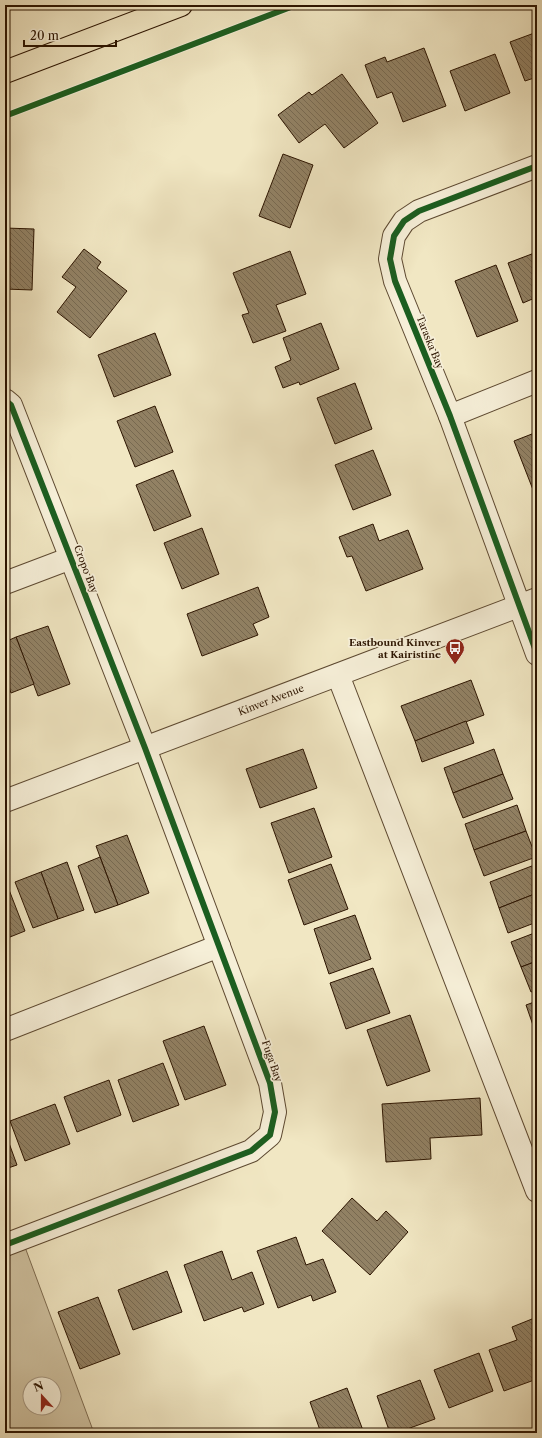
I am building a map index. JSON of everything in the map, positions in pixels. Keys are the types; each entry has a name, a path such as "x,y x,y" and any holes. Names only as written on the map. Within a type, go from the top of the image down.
{"main road":[{"path":"5,72 181,5"}],"street":[{"name":"Taraska Bay","path":"537,166 419,211 404,221 394,236 390,259 394,281 528,603 537,654"},
{"path":"450,416 537,381"},
{"name":"Cropo Bay","path":"5,400 11,405 145,748"},
{"path":"5,583 71,558"},
{"name":"Kinver Avenue","path":"5,801 528,603"},
{"path":"338,675 537,1191"},
{"name":"Fuga Bay","path":"5,1245 251,1151 270,1135 275,1112 270,1083 145,748"},
{"path":"5,1030 219,946"}],"shaded area":[{"path":"22,1239 94,1433 5,1433 5,1247"}],"building":[{"path":"537,32 537,77 525,81 510,42"},
{"path":"424,48 446,106 403,122 392,92 377,98 365,65 385,57 387,62"},
{"path":"495,54 510,93 465,111 450,71"},
{"path":"342,74 378,123 344,148 325,124 299,143 278,115 309,92 312,95"},
{"path":"283,154 313,165 290,228 259,216"},
{"path":"5,228 34,229 32,290 5,289"},
{"path":"84,249 101,262 97,268 127,291 90,338 57,312 76,287 62,277"},
{"path":"290,251 306,294 276,305 286,331 253,343 242,315 249,313 233,273"},
{"path":"537,252 537,297 523,303 508,263"},
{"path":"496,265 518,321 477,337 455,281"},
{"path":"321,323 339,369 300,385 299,382 283,388 275,367 291,360 283,338"},
{"path":"155,333 171,375 114,397 98,355"},
{"path":"355,383 372,429 335,444 317,398"},
{"path":"155,406 173,452 135,467 117,421"},
{"path":"537,432 537,500 514,441"},
{"path":"373,450 391,495 353,510 335,465"},
{"path":"173,470 191,516 154,531 136,485"},
{"path":"373,524 379,541 408,530 423,569 366,591 352,556 347,557 339,537"},
{"path":"202,528 219,574 182,589 164,543"},
{"path":"258,587 269,617 253,624 258,635 202,656 187,614"},
{"path":"48,626 70,684 38,696 16,637"},
{"path":"16,637 34,684 11,693 5,676 5,642"},
{"path":"471,680 484,715 415,741 401,706"},
{"path":"466,721 474,743 422,762 415,741"},
{"path":"303,749 317,788 260,808 246,769"},
{"path":"494,749 503,774 453,793 444,768"},
{"path":"503,774 513,799 463,818 453,793"},
{"path":"517,805 526,831 474,850 465,824"},
{"path":"314,808 332,857 289,873 271,823"},
{"path":"526,831 536,857 484,876 474,850"},
{"path":"127,835 149,893 118,905 96,846"},
{"path":"100,857 118,905 95,913 78,866"},
{"path":"67,862 84,910 58,919 41,872"},
{"path":"331,864 348,909 304,925 288,880"},
{"path":"537,864 537,893 499,908 490,882"},
{"path":"41,872 58,919 33,928 15,882"},
{"path":"6,882 25,931 5,939 5,883"},
{"path":"537,893 537,922 508,933 499,908"},
{"path":"355,915 371,959 329,974 314,929"},
{"path":"537,932 537,961 521,967 511,942"},
{"path":"537,961 537,990 531,992 521,967"},
{"path":"373,968 390,1013 346,1029 330,983"},
{"path":"537,1001 537,1030 535,1031 526,1005"},
{"path":"410,1015 430,1071 387,1086 367,1030"},
{"path":"204,1026 226,1085 185,1100 163,1041"},
{"path":"163,1063 179,1105 133,1122 118,1080"},
{"path":"109,1080 121,1115 77,1132 64,1097"},
{"path":"480,1098 482,1135 430,1138 431,1159 386,1162 382,1104"},
{"path":"55,1104 70,1144 25,1161 10,1121"},
{"path":"5,1132 17,1165 5,1169"},
{"path":"352,1198 377,1221 386,1211 408,1232 370,1275 322,1231"},
{"path":"296,1237 306,1265 323,1259 336,1292 313,1301 311,1295 278,1308 257,1251"},
{"path":"222,1251 232,1280 252,1272 264,1304 244,1312 242,1307 204,1321 184,1265"},
{"path":"167,1271 182,1312 133,1330 118,1290"},
{"path":"98,1297 120,1354 80,1369 58,1312"},
{"path":"537,1317 537,1379 504,1391 489,1350 517,1340 512,1327"},
{"path":"479,1353 493,1391 449,1408 434,1370"},
{"path":"420,1380 435,1419 396,1433 390,1433 377,1396"},
{"path":"347,1388 364,1433 321,1433 310,1402"}],"cycle path":[{"path":"5,116 296,5"},
{"path":"537,166 419,211 404,221 394,236 390,259 395,281 450,416 537,654"},
{"path":"5,400 11,405 145,748 270,1083 275,1112 270,1135 251,1151 5,1245"}],"place":[{"name":"Eastbound Kinver at Kairistine","path":"455,665"}]}
